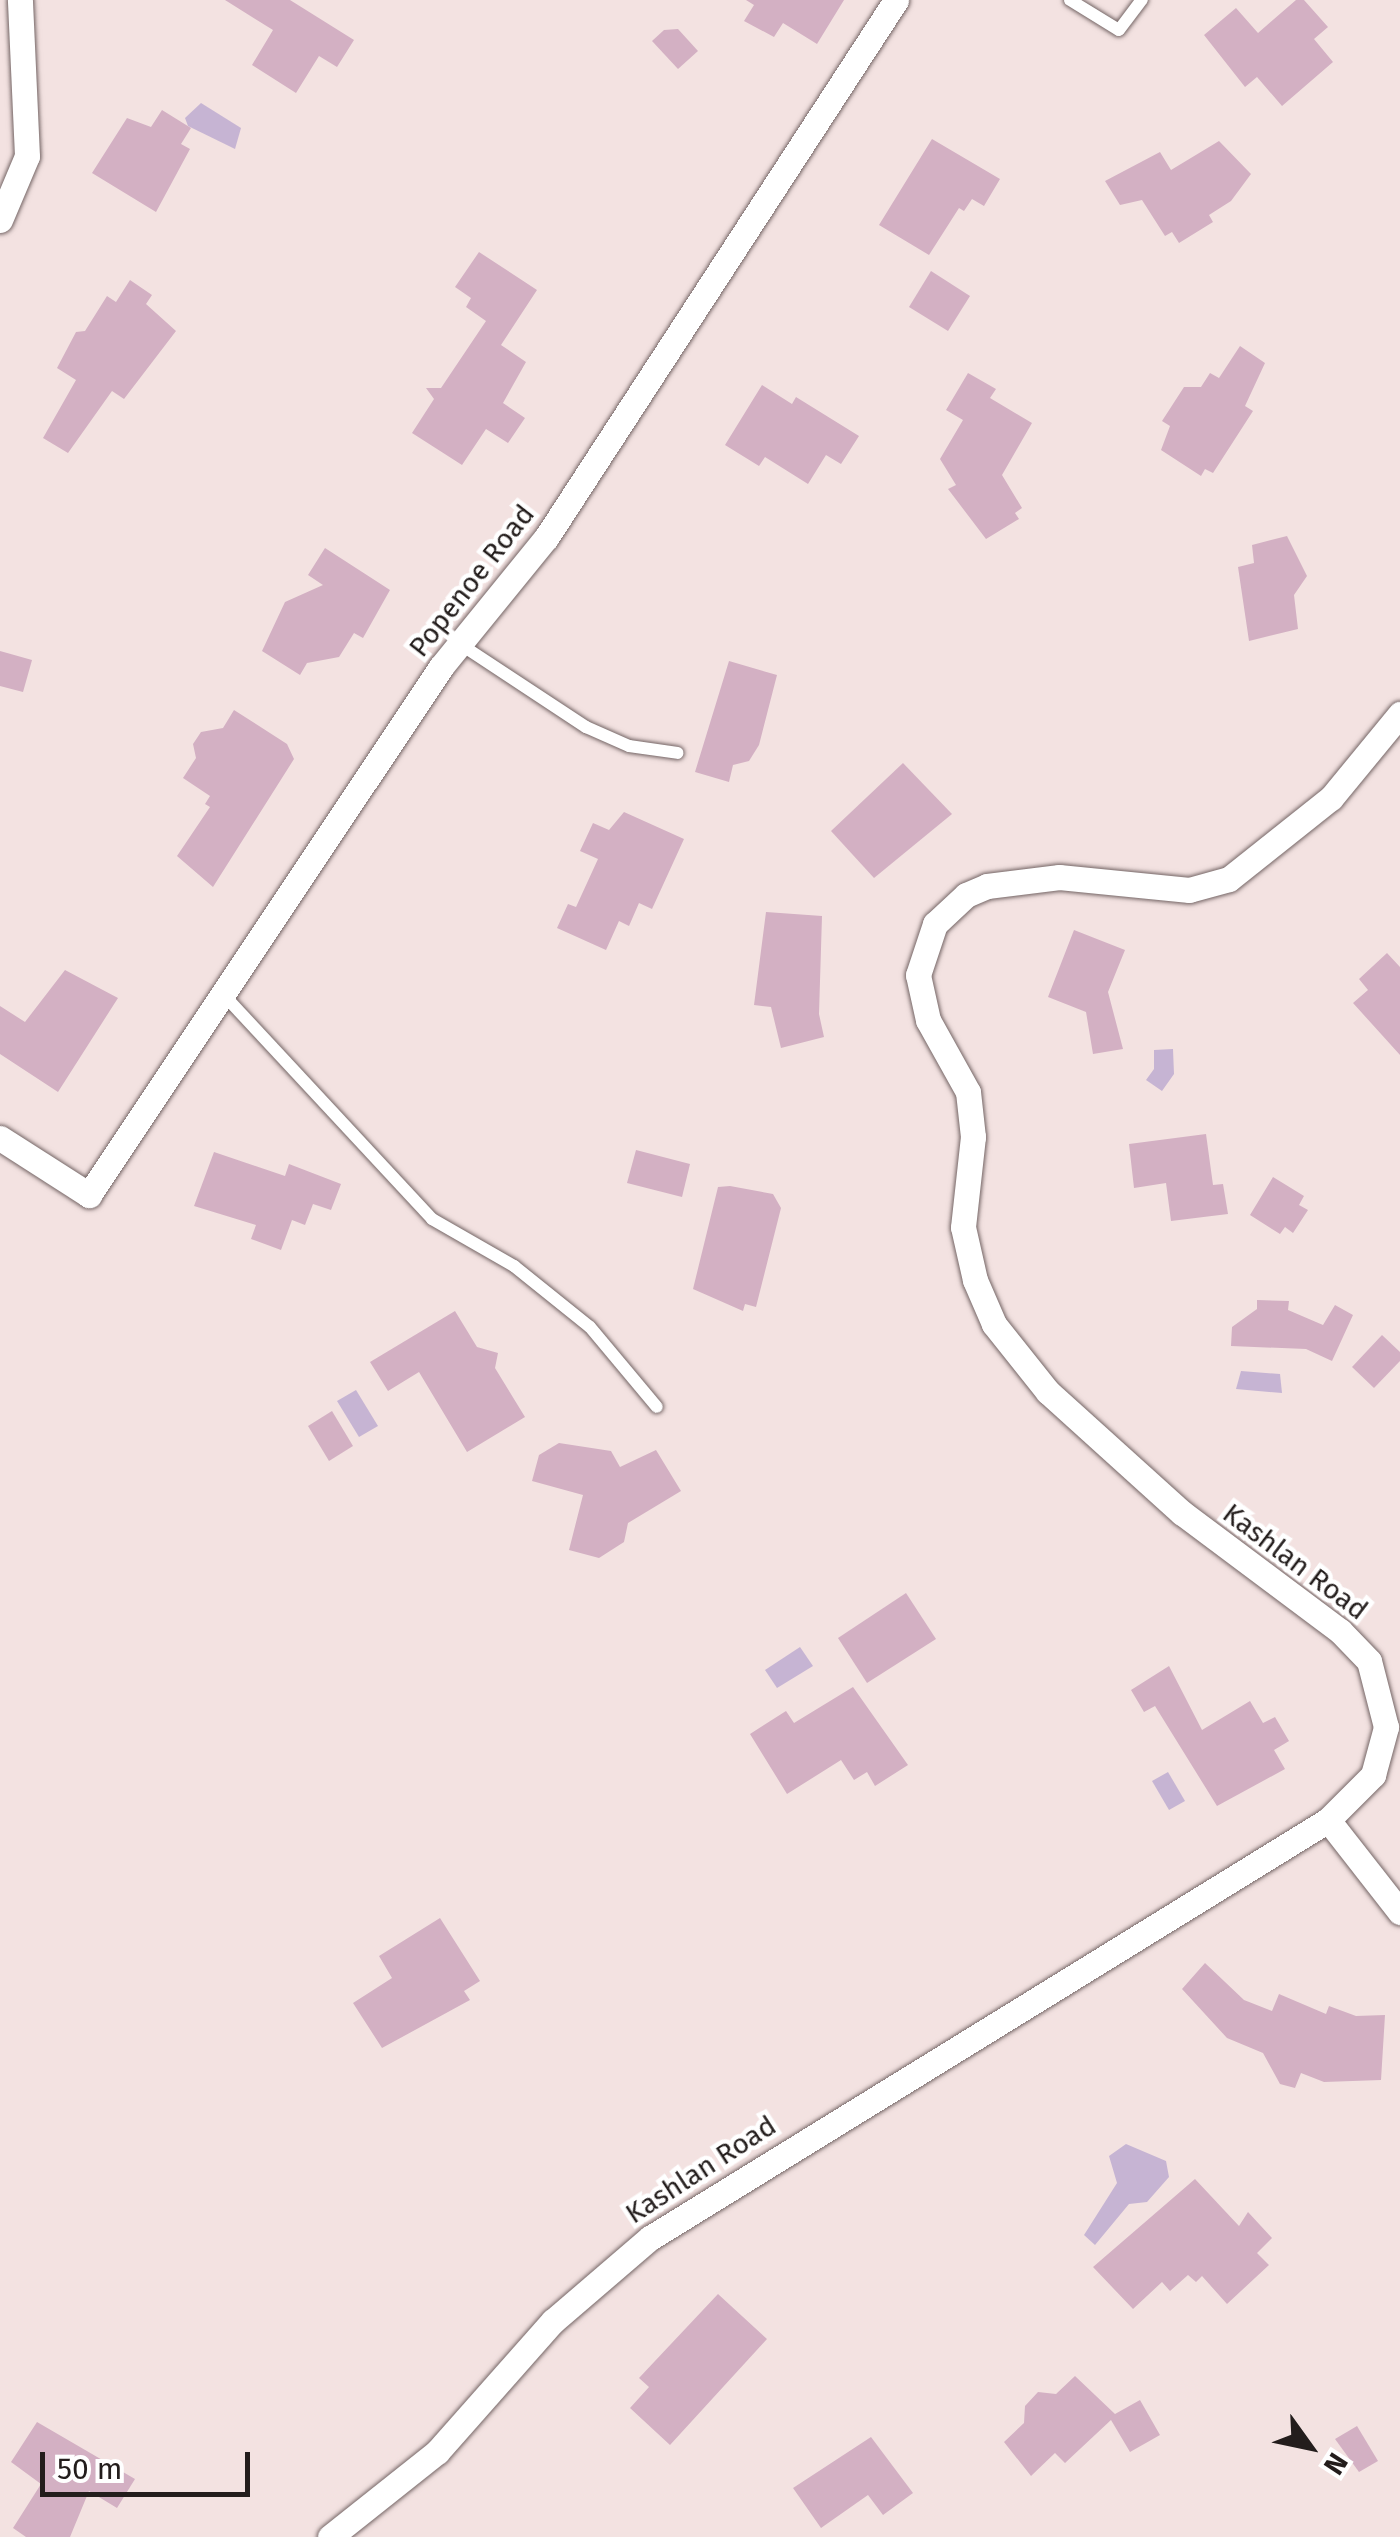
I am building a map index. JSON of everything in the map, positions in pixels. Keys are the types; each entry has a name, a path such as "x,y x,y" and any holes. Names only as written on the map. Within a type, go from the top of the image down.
{"street":[{"path":"0,220 26,156 20,0"},
{"name":"Popenoe Road","path":"0,1138 89,1195 460,644 546,538 896,0"},
{"name":"Kashlan Road","path":"330,2537 438,2452 553,2321 650,2238 1328,1820 1359,1796 1384,1747 1384,1702 1370,1661 1340,1631 1182,1513 1048,1392 1007,1344 967,1254 963,1227 973,1136 968,1092 928,1020 918,975 935,924 966,895 987,886 1060,878 1189,890 1229,879 1289,838 1391,747 1400,714"},
{"path":"1328,1820 1400,1912"}],"lane":[{"path":"1070,0 1118,30 1142,0"},
{"path":"460,644 586,727 629,746 678,753"},
{"path":"222,994 432,1220 499,1256 590,1327 658,1407"}],"shaded area":[{"path":"201,103 241,128 235,149 188,126 185,118"},
{"path":"1173,1049 1174,1074 1162,1091 1146,1080 1154,1069 1154,1050"},
{"path":"1241,1371 1280,1374 1282,1393 1236,1389"},
{"path":"356,1390 378,1426 359,1437 337,1401"},
{"path":"800,1647 813,1666 777,1688 765,1670"},
{"path":"1168,1772 1185,1801 1169,1810 1152,1781"},
{"path":"1126,2144 1166,2161 1169,2177 1147,2202 1129,2204 1095,2245 1084,2235 1117,2183 1109,2156"}],"building":[{"path":"225,0 290,0 354,40 337,67 319,56 296,93 252,65 273,30"},
{"path":"746,0 844,0 817,44 783,23 774,37 744,21 754,5"},
{"path":"1296,0 1304,0 1328,27 1314,39 1333,62 1282,106 1257,77 1245,87 1204,35 1236,8 1258,33"},
{"path":"678,29 698,51 678,69 652,41 664,30"},
{"path":"162,110 191,128 181,144 190,149 156,212 92,173 127,118 151,127"},
{"path":"932,139 1000,179 984,206 972,199 964,211 959,208 929,255 879,225"},
{"path":"1219,141 1251,174 1231,201 1209,215 1213,222 1179,243 1172,232 1165,236 1142,200 1120,205 1105,181 1160,152 1171,170"},
{"path":"479,252 537,290 501,345 526,362 503,403 525,418 508,443 486,429 462,465 412,433 434,399 426,388 441,388 486,321 466,307 471,298 455,287"},
{"path":"931,271 970,296 948,331 909,307"},
{"path":"130,280 152,295 146,304 176,331 124,399 112,391 68,453 43,438 76,380 57,368 76,332 85,331 107,296 116,302"},
{"path":"1240,346 1265,363 1245,406 1253,411 1213,473 1205,469 1201,476 1161,450 1170,426 1162,421 1184,387 1201,387 1210,373 1219,378"},
{"path":"968,373 996,389 990,398 1032,423 1002,475 1022,508 1015,513 1019,519 986,539 948,489 956,485 940,459 963,420 946,410"},
{"path":"762,385 792,404 796,397 859,436 841,464 826,455 808,484 765,457 759,466 725,445"},
{"path":"1287,536 1307,576 1294,595 1298,629 1249,641 1238,567 1254,563 1252,545"},
{"path":"325,548 390,590 363,638 354,633 339,657 307,663 300,675 262,651 285,602 323,585 308,575"},
{"path":"0,651 32,660 23,692 0,686"},
{"path":"729,661 777,675 759,745 749,761 733,765 729,782 695,772"},
{"path":"234,710 287,744 294,759 213,887 177,856 210,807 205,804 210,796 183,778 196,758 193,744 201,732 223,728"},
{"path":"903,763 952,814 874,878 831,831"},
{"path":"624,812 684,839 652,909 639,903 629,926 619,921 606,950 557,928 568,904 576,907 598,859 580,851 593,823 609,830"},
{"path":"766,912 822,916 819,1014 824,1037 781,1048 771,1007 754,1005"},
{"path":"1074,930 1125,950 1108,992 1123,1049 1093,1054 1086,1012 1048,997"},
{"path":"1387,953 1400,967 1400,1055 1353,1003 1368,990 1359,979"},
{"path":"65,970 118,998 58,1092 0,1054 0,1006 25,1022"},
{"path":"1206,1134 1213,1185 1223,1184 1228,1214 1171,1221 1166,1183 1134,1188 1129,1144"},
{"path":"636,1150 690,1164 682,1197 627,1183"},
{"path":"214,1152 285,1176 289,1164 341,1184 331,1210 313,1204 305,1225 292,1220 281,1250 251,1239 256,1225 194,1206"},
{"path":"1273,1177 1304,1196 1299,1205 1308,1210 1293,1233 1285,1227 1280,1234 1250,1215"},
{"path":"718,1187 773,1194 781,1208 756,1307 745,1304 743,1311 693,1289"},
{"path":"1257,1300 1289,1301 1288,1310 1323,1325 1335,1305 1353,1315 1332,1361 1306,1349 1231,1346 1232,1327 1257,1309"},
{"path":"455,1311 477,1347 498,1353 495,1368 525,1417 467,1452 419,1372 388,1391 370,1362"},
{"path":"1382,1335 1400,1352 1400,1361 1374,1388 1352,1367"},
{"path":"332,1411 353,1446 329,1461 308,1426"},
{"path":"559,1443 611,1451 620,1467 656,1450 681,1491 628,1523 624,1542 599,1558 569,1550 583,1495 532,1481 539,1455"},
{"path":"906,1593 936,1639 867,1683 838,1638"},
{"path":"1169,1666 1202,1730 1250,1701 1263,1723 1275,1717 1289,1741 1274,1750 1285,1769 1217,1806 1155,1706 1144,1712 1131,1690"},
{"path":"853,1687 908,1765 875,1786 867,1772 854,1780 841,1760 787,1794 750,1734 786,1711 794,1723"},
{"path":"440,1918 480,1981 464,1991 470,2000 382,2048 353,2003 392,1978 379,1956"},
{"path":"1205,1963 1244,2000 1272,2011 1279,1994 1326,2014 1329,2006 1356,2016 1385,2015 1381,2080 1324,2082 1301,2073 1295,2088 1280,2084 1263,2053 1227,2038 1182,1989"},
{"path":"1195,2179 1239,2226 1248,2212 1272,2238 1257,2253 1269,2265 1227,2304 1202,2276 1196,2282 1188,2275 1170,2291 1162,2282 1133,2309 1093,2267"},
{"path":"718,2294 767,2339 670,2445 630,2408 649,2387 639,2378"},
{"path":"1075,2376 1115,2414 1140,2400 1160,2435 1130,2452 1111,2420 1065,2463 1055,2453 1031,2476 1004,2442 1024,2423 1025,2406 1038,2392 1056,2394"},
{"path":"37,2422 135,2479 117,2508 89,2491 70,2537 26,2537 13,2528 41,2484 11,2462"},
{"path":"1357,2426 1378,2461 1359,2472 1335,2439"},
{"path":"871,2437 913,2493 883,2515 868,2495 821,2528 793,2488"}]}
